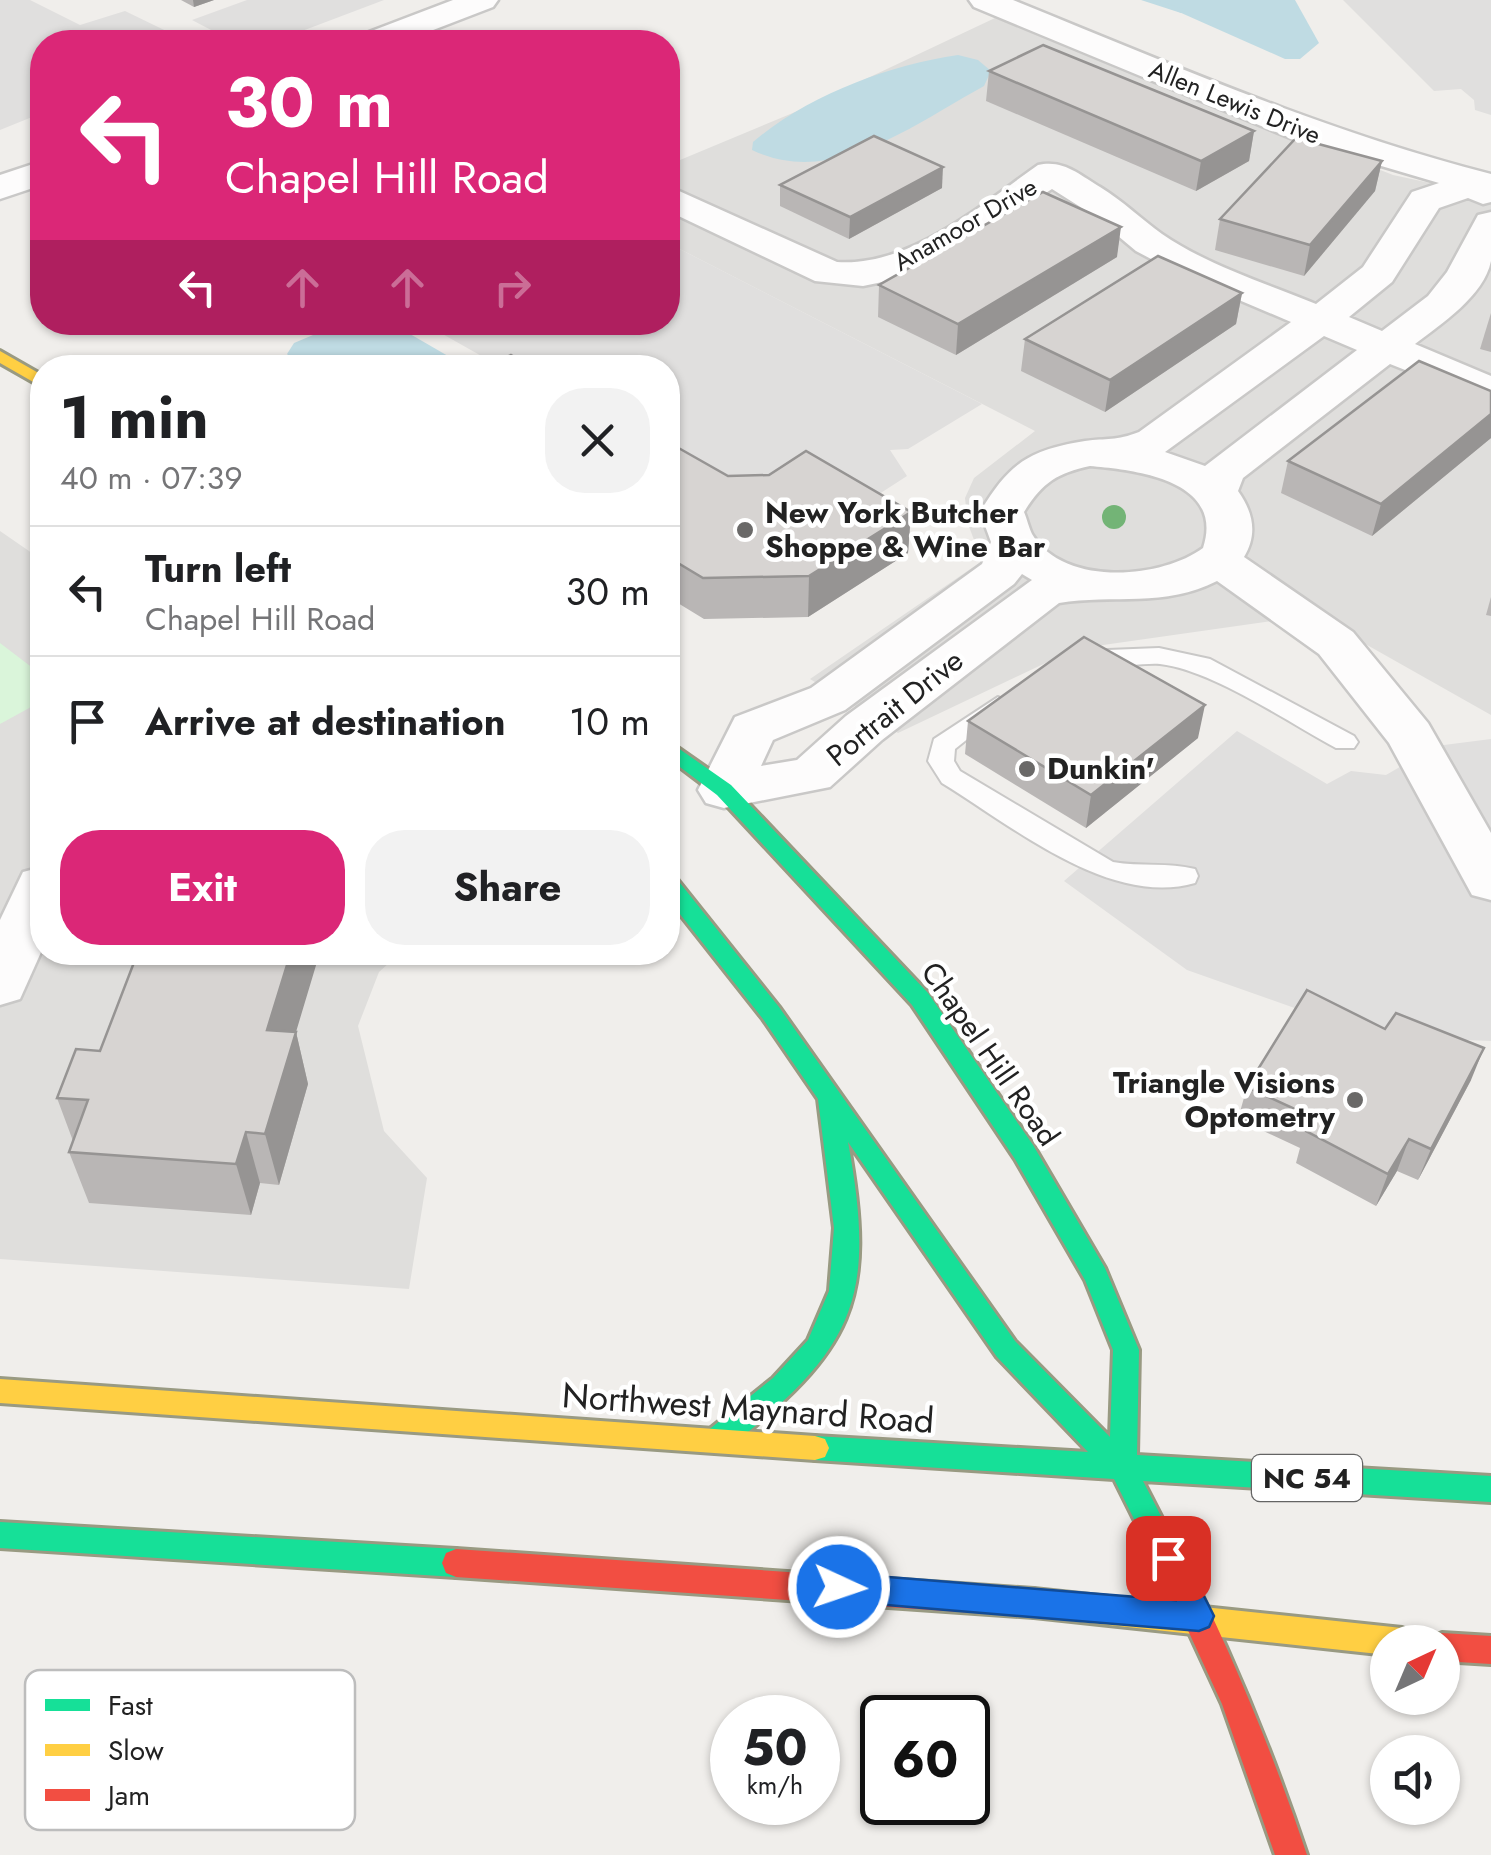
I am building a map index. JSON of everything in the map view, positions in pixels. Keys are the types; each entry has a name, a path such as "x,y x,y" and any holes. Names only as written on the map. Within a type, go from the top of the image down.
{"main road":[{"path":"0,356 30,375"},
{"name":"Chapel Hill Road","path":"680,757 724,790 920,999 1024,1152 1096,1276 1126,1350 1123,1469"},
{"name":"Chapel Hill Road","path":"680,900 826,1090 1006,1350 1123,1469 1199,1616 1264,1770 1291,1855"},
{"path":"716,1440 766,1400 819,1346 843,1296 846,1216 826,1090"},
{"name":"Northwest Maynard Road","path":"0,1392 1123,1469 1491,1489"},
{"path":"0,1535 956,1594 1199,1616 1370,1638"},
{"path":"1460,1648 1491,1650"}],"street":[{"path":"404,30 482,0"},
{"name":"Allen Lewis Drive","path":"985,0 1312,134 1486,191"},
{"name":"Anamoor Drive","path":"680,203 829,274 856,275 884,271 936,245 1051,173 1167,252 1251,292 1356,333"},
{"path":"0,188 30,177"},
{"path":"1215,492 1224,472 1356,333 1378,274 1425,200 1486,191"},
{"path":"1120,455 1356,333 1442,304 1465,275 1491,223"},
{"path":"1356,333 1491,391"},
{"path":"1014,542 1002,512 1023,476 1046,463 1090,453 1140,456 1186,472 1215,492 1230,518 1229,544 1218,560 1336,643 1410,735 1491,881"},
{"name":"Portrait Drive","path":"724,790 754,729 828,699 998,574 1010,560 1014,542 1046,568 1087,584 1133,589 1176,583 1218,560"},
{"name":"Portrait Drive","path":"724,790 812,775 891,706 1046,592 1087,584"},
{"path":"0,984 30,914"}],"lane":[{"path":"1059,664 1071,659 1179,658 1201,665 1345,742"},
{"path":"1017,690 943,745 941,761 950,777 1106,870 1140,876 1185,876"}],"shaded area":[{"path":"0,0 30,0 80,25 125,11 164,30 30,30 30,118 0,130"},
{"path":"247,0 384,0 305,30 211,30 192,20"},
{"path":"1343,0 1491,0 1491,115 1475,110 1474,100 1461,89 1434,91"},
{"path":"995,18 1393,175 1491,196 1491,715 1314,615 1075,649 898,733 810,679 982,561 968,524 965,498 974,478 1035,431 680,249 680,160 800,110"},
{"path":"680,249 982,404 908,449 890,450 907,476 859,507 680,476 680,355 480,355 444,335 680,335"},
{"path":"0,531 30,552 30,965 387,965 379,972 358,1026 384,1131 427,1178 409,1289 0,1259"},
{"path":"1237,731 1327,784 1351,771 1386,775 1436,746 1491,739 1491,1041 1415,1038 1317,1016 1187,970 1064,881"}],"green space":[{"path":"0,643 30,666 30,708 0,724"}],"water":[{"path":"1152,0 1295,0 1319,43 1300,59 1285,59"},
{"path":"958,55 978,60 991,71 984,86 902,133 843,157 812,162 782,160 752,150 753,142 774,125 849,85 904,66"},
{"path":"313,335 412,335 446,355 288,355 294,343"}],"building":[{"path":"1043,45 1254,131 1201,161 989,71"},
{"path":"874,136 943,167 850,217 780,185"},
{"path":"1296,138 1382,161 1310,245 1220,219"},
{"path":"1043,192 1121,227 958,324 879,285"},
{"path":"1158,256 1242,293 1110,380 1025,339"},
{"path":"1419,361 1491,391 1491,414 1381,504 1288,461"},
{"path":"680,449 728,476 769,475 806,451 911,512 809,576 703,578 680,564"},
{"path":"1084,637 1205,705 1091,795 968,721"},
{"path":"133,965 287,965 267,1030 296,1032 265,1134 246,1132 236,1164 69,1152 88,1100 57,1098 76,1049 100,1051"},
{"name":"Triangle Visions Optometry","path":"1307,990 1385,1029 1396,1013 1484,1048 1431,1149 1409,1139 1388,1174 1306,1131 1310,1116 1247,1087"}],"waterway":[{"path":"1146,0 1181,10"}],"traffic: fast":[{"path":"680,757 724,790 920,999 1024,1152 1096,1276 1126,1350 1123,1469"},
{"path":"680,899 771,1013 1006,1349 1123,1469 1169,1559"},
{"path":"716,1441 795,1374 817,1348 833,1320 847,1260 847,1228 828,1103"},
{"path":"815,1448 1491,1489"},
{"path":"0,1535 456,1563"}],"traffic: slow":[{"path":"0,356 30,375"},
{"path":"0,1391 815,1448"},
{"path":"1034,1603 1370,1639"}],"traffic: jam":[{"path":"1169,1559 1237,1704 1291,1855"},
{"path":"456,1563 1034,1603"},
{"path":"1460,1648 1491,1650"}],"place":[{"name":"New York Butcher Shoppe & Wine Bar","path":"745,530"},
{"name":"Dunkin'","path":"1027,769"},
{"name":"Triangle Visions Optometry","path":"1355,1100"}],"route":[{"path":"839,1587 1199,1616 1168,1558"}]}
